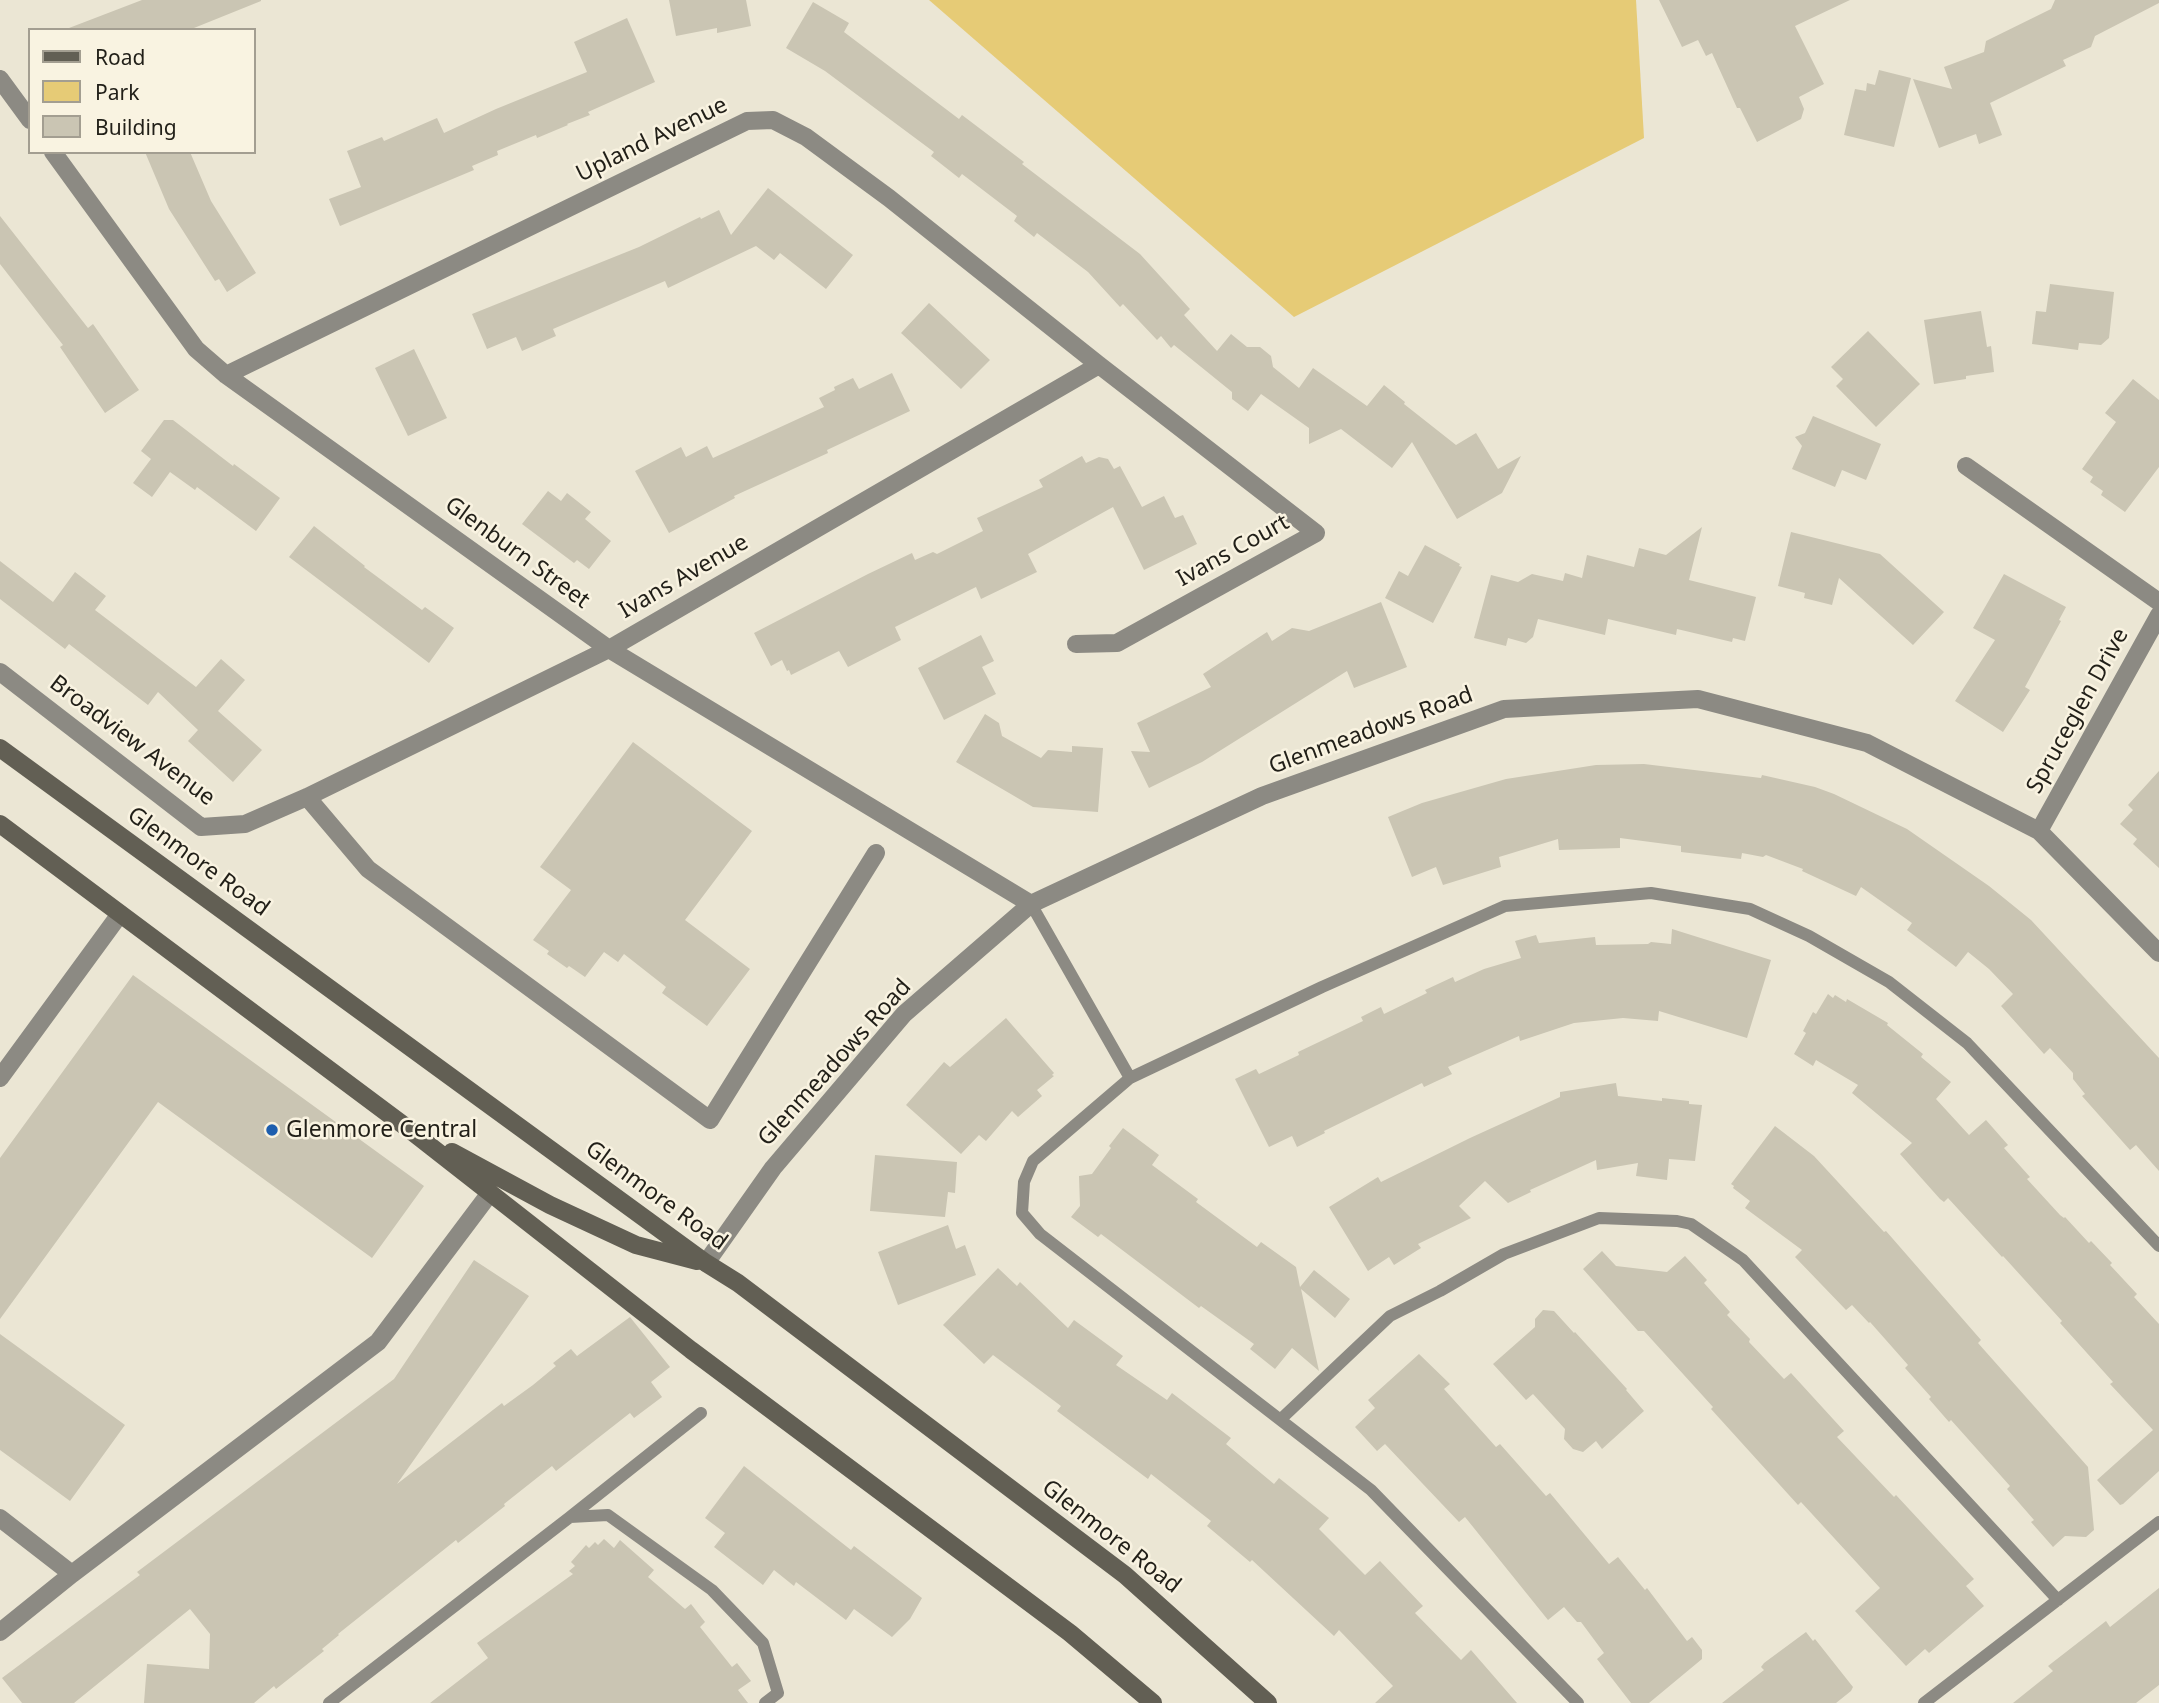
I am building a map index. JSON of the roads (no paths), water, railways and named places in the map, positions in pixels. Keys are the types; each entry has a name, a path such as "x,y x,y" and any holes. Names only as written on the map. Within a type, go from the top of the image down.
{"main road":[{"name":"Glenmore Road","path":"0,748 706,1263 738,1283 1125,1575 1268,1703"},
{"path":"0,824 406,1127 691,1350 1070,1633 1153,1703"},
{"path":"406,1127 550,1205 636,1245 706,1263"}],"street":[{"path":"0,79 28,117"},
{"name":"Upland Avenue","path":"226,375 747,121 773,120 806,137 889,198 1099,365"},
{"name":"Glenburn Street","path":"55,154 196,349 226,375 609,649 1031,904"},
{"name":"Ivans Court","path":"1076,644 1117,643 1316,533 1099,365"},
{"name":"Ivans Avenue","path":"282,809 609,649 1099,365"},
{"path":"1966,466 2159,602"},
{"name":"Spruceglen Drive","path":"2039,831 2159,615"},
{"name":"Broadview Avenue","path":"0,672 201,827 245,824 282,809"},
{"name":"Glenmeadows Road","path":"706,1263 773,1168 904,1014 1031,904 1262,796 1504,709 1698,699 1867,743 2039,831 2159,953"},
{"path":"307,797 368,869 710,1120 876,852"},
{"path":"0,1078 120,914"},
{"path":"0,1632 72,1574 379,1342 490,1193"},
{"path":"0,1518 72,1574"}],"lane":[{"path":"1578,1703 1371,1490 1040,1234 1022,1213 1024,1182 1033,1161 1130,1078 1322,987 1505,906 1651,893 1749,909 1809,936 1889,982 1967,1043 2159,1246"},
{"path":"1031,904 1130,1078"},
{"path":"1281,1419 1390,1316 1504,1254 1599,1217 1691,1224 1743,1260 2057,1600"},
{"path":"330,1703 701,1413"},
{"path":"570,1517 608,1515 712,1590 763,1643 778,1693 765,1703"},
{"path":"1924,1703 2159,1522"}],"place":[{"name":"Glenmore Central","path":"272,1130"}]}
